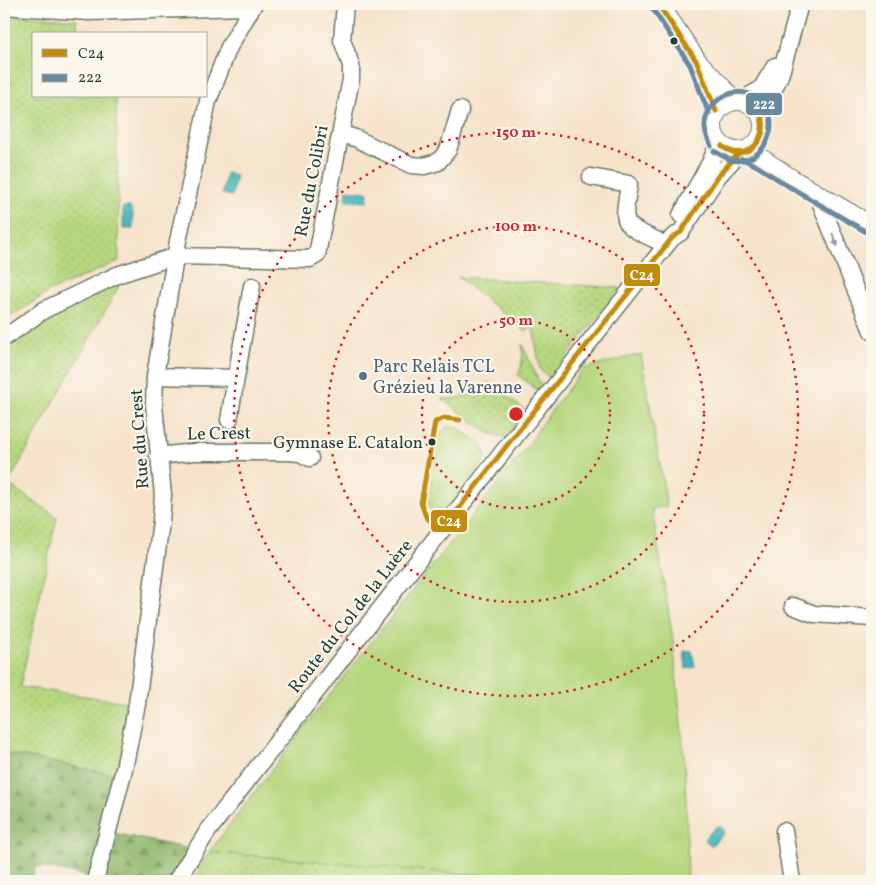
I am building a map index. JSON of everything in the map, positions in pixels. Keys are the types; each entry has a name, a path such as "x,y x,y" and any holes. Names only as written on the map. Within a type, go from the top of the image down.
{"main road":[{"path":"658,4 697,62 716,112"},
{"path":"697,62 738,100"},
{"path":"817,194 784,164 763,124 758,109 751,103 738,100 724,104 716,112 712,122 713,134 718,144 731,152 742,152 761,158 817,194 872,227"},
{"path":"742,152 754,148 760,141 763,124"}],"street":[{"name":"Rue du Colibri","path":"4,338 44,310 117,275 176,256 310,259 317,254 351,79 351,65 342,40 345,4"},
{"path":"4,6 89,12 252,6"},
{"name":"Rue du Crest","path":"95,881 124,769 137,704 161,521 163,495 154,405 155,376 176,256 192,171 208,101 229,47 252,6"},
{"path":"738,100 761,89 768,78 798,11"},
{"path":"763,124 781,73 798,11"},
{"path":"341,134 355,138 411,165 424,166 438,162 448,150 460,110"},
{"name":"Route du Col de la Luère","path":"176,881 208,831 442,531 675,227 710,163 718,144"},
{"name":"Route du Col de la Luère","path":"665,240 681,232 718,176 742,152"},
{"path":"591,177 628,184 624,217 630,228 665,240"},
{"path":"817,194 872,331"},
{"path":"229,420 252,286"},
{"path":"155,376 236,378"},
{"name":"Le Crest","path":"158,456 195,452 288,452 300,453 310,458"},
{"path":"793,606 814,614 872,618"},
{"path":"784,832 792,881"}],"green space":[{"path":"4,15 77,19 77,32 32,32 32,98 116,98 119,261 50,291 4,321"},
{"path":"458,277 620,288 550,378 540,370 533,328 525,331"},
{"path":"119,280 118,288 8,484 57,517 20,687 134,703 119,775 4,753 4,348 48,316"},
{"path":"522,344 541,386 537,390 518,375 522,360"},
{"path":"641,354 667,506 652,509 673,640 685,766 688,881 550,881 209,852 323,703 530,443 540,426 583,369"},
{"path":"489,382 525,410 506,438 488,433 442,399 467,395"},
{"path":"446,427 456,427 481,443 487,458 443,515 433,515 428,504 438,438"},
{"path":"4,753 119,775 104,831 190,849 170,881 99,881 99,878 36,866 31,881 4,881"},
{"path":"209,852 550,881 192,881"}],"water":[{"path":"226,173 236,175 232,196 222,194"},
{"path":"347,190 368,192 367,202 346,201"},
{"path":"123,207 130,207 133,213 133,229 123,229"},
{"path":"684,651 692,651 695,667 686,669"},
{"path":"717,826 722,827 724,833 711,846 704,839"}],"transit line":[{"name":"C24","path":"658,4 697,62 716,111"},
{"name":"222","path":"652,8 690,65 709,114"},
{"name":"222","path":"711,146 705,124 711,107 718,100 734,93 743,92 760,100 767,109 771,119 771,130 761,150 753,157 743,160 731,160 714,151"},
{"name":"C24","path":"722,146 732,152 742,152 749,150 755,145 762,132 761,116 757,109"},
{"name":"C24","path":"722,146 731,152 740,153 749,150 756,144 761,137 763,128 762,118 757,109"},
{"name":"C24","path":"460,420 444,418 435,422 421,503 426,517 442,531 504,449 664,248 672,238 681,232 718,176 739,153"},
{"name":"222","path":"742,159 757,166 868,233"}],"place":[{"name":"Parc Relais TCL Grézieu la Varenne","path":"363,376"},
{"name":"Gymnase E. Catalon","path":"432,442"}]}
